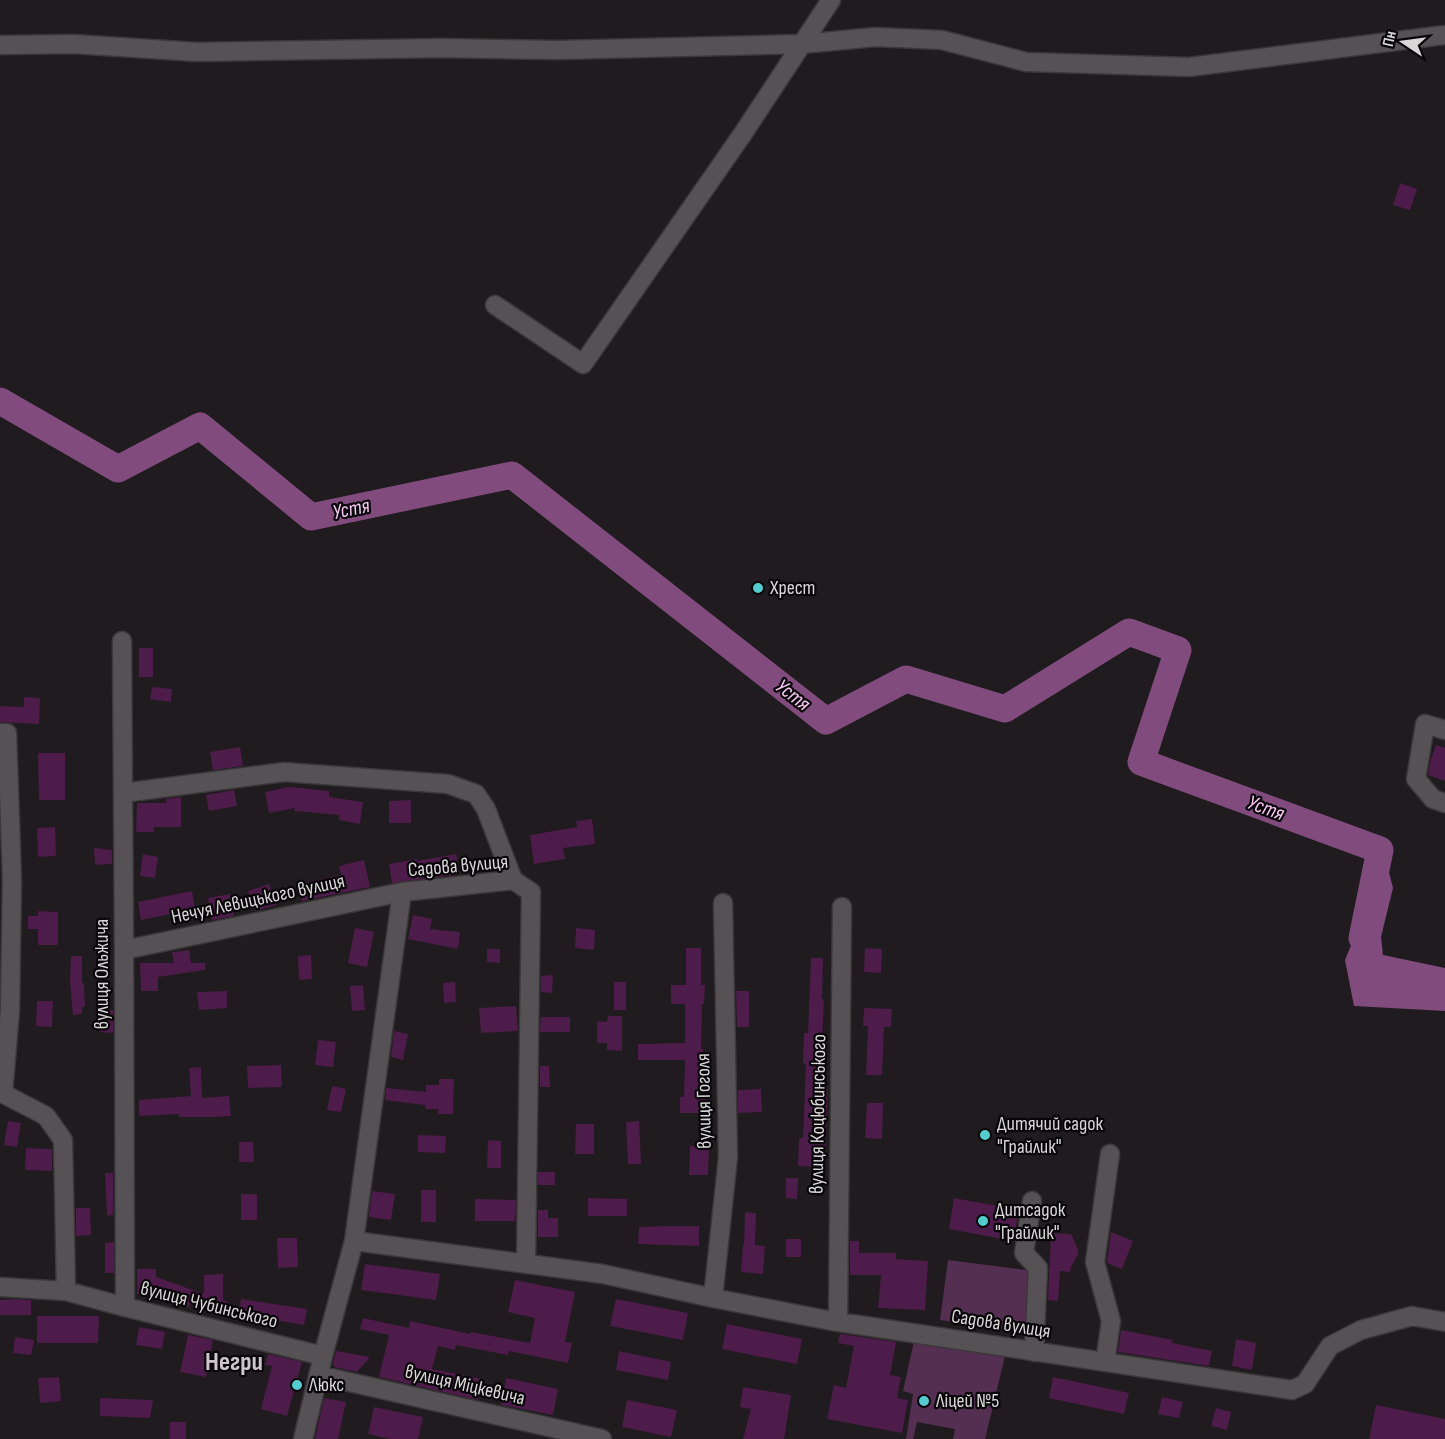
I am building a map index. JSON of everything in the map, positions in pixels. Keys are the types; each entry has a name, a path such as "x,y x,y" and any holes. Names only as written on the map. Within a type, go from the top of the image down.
{"street":[{"path":"495,305 583,364 744,132 831,0"},
{"path":"0,45 74,45 197,51 430,48 558,50 802,44 875,37 942,40 1026,62 1189,67 1445,34"},
{"name":"вулиця Ольжича","path":"122,640 124,1307"},
{"path":"1445,730 1425,723 1416,779 1433,799 1445,803"},
{"path":"0,733 7,733 12,879 10,1010 2,1093 46,1116 63,1140 66,1291"},
{"path":"123,793 284,772 448,784 476,794 486,809 513,880"},
{"name":"Садова вулиця","path":"322,1356 354,1241 402,892 513,880 531,892 526,1263"},
{"name":"Нечуя Левицького вулиця","path":"124,950 402,892"},
{"name":"вулиця Гоголя","path":"713,1298 728,1157 723,903"},
{"name":"вулиця Коцюбинського","path":"838,1322 842,907"},
{"path":"1105,1362 1111,1321 1095,1262 1110,1154"},
{"path":"1032,1201 1024,1252 1038,1268 1034,1352"},
{"name":"Садова вулиця","path":"354,1241 603,1274 838,1322 1292,1390 1305,1384 1330,1346 1361,1330 1412,1316 1445,1322"},
{"name":"вулиця Чубинського","path":"0,1287 66,1291 322,1356"},
{"path":"303,1439 322,1356"},
{"name":"вулиця Міцкевича","path":"318,1375 602,1439"}],"shaded area":[{"path":"1386,860 1393,888 1381,937 1383,955 1445,968 1445,1011 1354,1006 1345,960"},
{"path":"948,1260 1034,1271 1026,1332 940,1320"},
{"path":"914,1341 1005,1356 985,1439 953,1439 955,1429 917,1422 913,1439 906,1439 913,1394 903,1391"}],"building":[{"path":"1400,183 1417,189 1410,210 1393,205"},
{"path":"139,648 153,648 153,677 139,677"},
{"path":"152,687 172,689 171,702 150,699"},
{"path":"24,697 40,698 39,724 0,722 0,706 24,707"},
{"path":"1436,745 1445,748 1445,781 1428,775"},
{"path":"240,747 243,766 213,770 210,752"},
{"path":"38,753 65,753 65,800 39,800"},
{"path":"289,787 329,791 329,797 363,802 360,824 339,820 339,815 294,811 295,808 269,813 265,792"},
{"path":"234,790 237,806 209,811 206,795"},
{"path":"181,797 181,827 154,827 154,832 136,832 137,803 166,803 166,799"},
{"path":"411,800 411,823 389,823 389,801"},
{"path":"592,819 595,844 563,848 565,859 534,864 530,835 577,827 576,821"},
{"path":"55,827 56,856 38,857 37,828"},
{"path":"94,848 112,850 112,864 95,865"},
{"path":"143,854 158,857 155,878 140,876"},
{"path":"456,854 460,874 392,883 389,864"},
{"path":"364,860 370,887 302,901 299,884 341,875 339,866"},
{"path":"269,884 276,905 255,911 248,891"},
{"path":"192,891 195,909 141,920 138,902"},
{"path":"230,894 234,916 212,920 208,898"},
{"path":"38,911 58,912 58,945 38,945 38,929 28,929 28,916 38,916"},
{"path":"413,915 432,919 430,929 460,932 458,949 408,939"},
{"path":"355,928 374,932 367,967 348,963"},
{"path":"576,928 595,930 594,950 575,948"},
{"path":"686,948 701,948 701,985 705,985 704,1004 702,1004 701,1049 703,1049 703,1086 707,1086 706,1113 680,1113 680,1097 684,1097 685,1060 638,1060 638,1044 685,1043 685,1004 671,1004 671,985 686,985"},
{"path":"865,948 882,949 881,973 864,972"},
{"path":"487,949 500,949 500,963 487,962"},
{"path":"189,950 191,963 205,963 205,970 158,977 158,991 141,991 140,963 174,963 172,952"},
{"path":"311,955 312,979 299,980 298,956"},
{"path":"71,956 82,956 85,1007 82,1007 82,1014 73,1015 70,980"},
{"path":"811,958 823,958 822,999 824,999 820,1086 828,1086 825,1167 798,1166 799,1138 803,1138 806,1064 803,1063 804,1033 808,1033"},
{"path":"553,975 552,993 541,992 541,976"},
{"path":"455,982 456,1002 444,1003 443,983"},
{"path":"614,982 626,982 626,1010 614,1010"},
{"path":"363,985 365,1010 352,1011 350,986"},
{"path":"227,991 227,1008 199,1010 197,992"},
{"path":"736,991 749,991 749,1027 737,1027"},
{"path":"37,1001 53,1001 52,1027 36,1026"},
{"path":"516,1006 518,1031 481,1033 479,1008"},
{"path":"864,1008 892,1009 891,1027 884,1027 882,1075 866,1075 868,1026 863,1026"},
{"path":"101,1009 113,1010 113,1033 100,1032"},
{"path":"608,1016 622,1016 622,1051 607,1050 607,1043 597,1043 597,1021 607,1022"},
{"path":"541,1017 570,1017 570,1032 540,1032"},
{"path":"394,1031 408,1034 403,1060 391,1057"},
{"path":"318,1040 336,1042 333,1067 315,1065"},
{"path":"281,1065 282,1087 248,1088 247,1066"},
{"path":"540,1066 549,1066 550,1087 540,1087"},
{"path":"201,1067 202,1098 229,1096 231,1116 179,1117 179,1114 139,1116 139,1100 191,1096 189,1068"},
{"path":"439,1079 454,1079 453,1114 438,1114 438,1109 425,1109 425,1105 385,1100 386,1088 426,1092 426,1085 439,1085"},
{"path":"332,1086 346,1089 341,1112 327,1110"},
{"path":"761,1089 762,1112 738,1113 738,1090"},
{"path":"867,1103 883,1103 882,1139 865,1138"},
{"path":"8,1121 21,1123 17,1147 4,1145"},
{"path":"639,1121 641,1164 628,1164 626,1122"},
{"path":"576,1124 594,1124 594,1154 575,1154"},
{"path":"418,1135 446,1136 445,1153 418,1152"},
{"path":"488,1140 501,1141 501,1168 487,1168"},
{"path":"239,1142 253,1142 254,1162 239,1162"},
{"path":"690,1146 709,1147 708,1175 689,1175"},
{"path":"26,1148 52,1149 52,1171 25,1170"},
{"path":"538,1172 555,1172 555,1185 538,1185"},
{"path":"105,1173 113,1173 113,1215 107,1216"},
{"path":"786,1178 798,1178 797,1199 786,1198"},
{"path":"421,1190 436,1190 436,1222 421,1222"},
{"path":"372,1191 395,1194 391,1220 369,1217"},
{"path":"241,1194 257,1194 257,1220 241,1220"},
{"path":"588,1198 627,1199 627,1216 588,1216"},
{"name":"Дитсадок \"Грайлик\"","path":"954,1198 1019,1210 1013,1241 949,1229"},
{"path":"475,1199 516,1200 515,1221 475,1221"},
{"path":"76,1208 90,1208 91,1235 76,1236"},
{"path":"538,1210 548,1210 548,1218 558,1218 558,1237 538,1237"},
{"path":"745,1212 756,1213 755,1245 765,1246 763,1274 741,1272"},
{"path":"699,1226 699,1246 638,1244 639,1227"},
{"path":"1111,1232 1133,1241 1122,1269 1107,1263"},
{"path":"1051,1233 1071,1234 1078,1249 1078,1255 1070,1272 1060,1271 1058,1301 1048,1300"},
{"path":"277,1238 297,1238 298,1267 278,1268"},
{"path":"786,1239 801,1239 801,1257 786,1257"},
{"path":"850,1241 859,1241 859,1253 896,1253 896,1259 928,1261 925,1310 878,1308 881,1275 850,1275"},
{"path":"114,1242 114,1273 105,1273 105,1243"},
{"path":"365,1264 440,1274 436,1300 361,1290"},
{"path":"137,1269 156,1269 156,1277 204,1294 204,1275 223,1274 223,1300 228,1302 227,1304 190,1304 189,1307 168,1300 170,1295 137,1294"},
{"path":"515,1280 575,1292 565,1342 572,1343 568,1363 509,1351 508,1355 456,1345 455,1350 438,1346 432,1369 482,1379 478,1400 379,1377 389,1335 360,1329 363,1318 409,1328 410,1321 470,1334 471,1332 530,1343 535,1318 508,1312"},
{"path":"241,1299 307,1309 304,1325 257,1317 257,1320 238,1317"},
{"path":"616,1299 688,1313 683,1340 610,1326"},
{"path":"0,1300 31,1300 31,1315 0,1315"},
{"path":"37,1316 99,1316 98,1343 37,1343"},
{"path":"727,1324 802,1339 797,1364 722,1349"},
{"path":"139,1327 165,1332 162,1349 136,1345"},
{"path":"1121,1330 1173,1340 1172,1343 1212,1351 1209,1366 1118,1352"},
{"path":"840,1334 896,1342 890,1375 901,1377 897,1398 908,1400 902,1433 827,1419 834,1385 846,1388 854,1346 838,1343"},
{"path":"188,1335 213,1340 206,1377 180,1372"},
{"path":"15,1337 34,1340 31,1355 13,1353"},
{"path":"1236,1339 1256,1343 1252,1370 1232,1366"},
{"path":"336,1351 370,1357 357,1372 334,1367"},
{"path":"619,1351 671,1362 668,1380 616,1370"},
{"path":"268,1354 302,1362 287,1416 261,1409 272,1366 265,1365"},
{"path":"59,1377 61,1401 40,1403 38,1378"},
{"path":"1053,1377 1129,1393 1124,1414 1049,1398"},
{"path":"506,1378 558,1389 553,1415 501,1405"},
{"path":"743,1387 791,1395 784,1439 743,1439 751,1409 740,1407"},
{"path":"1162,1397 1183,1402 1179,1418 1158,1414"},
{"path":"100,1398 153,1400 150,1418 100,1416"},
{"path":"324,1398 346,1402 338,1439 315,1439"},
{"path":"627,1400 677,1410 671,1437 622,1427"},
{"path":"1376,1405 1445,1419 1445,1439 1369,1439"},
{"path":"374,1407 423,1417 418,1439 391,1439 368,1434"},
{"path":"1216,1408 1231,1412 1227,1430 1211,1426"},
{"path":"170,1422 186,1422 186,1439 170,1439"}],"waterway":[{"name":"Устя","path":"0,401 118,469 200,426 311,517 512,475 826,721 906,679 1005,709 1129,632 1178,650 1141,762 1380,850 1362,938"}],"place":[{"name":"Хрест","path":"758,588"},
{"name":"Дитячий садок \"Грайлик\"","path":"985,1135"},
{"name":"Дитсадок \"Грайлик\"","path":"983,1221"},
{"name":"Люкс","path":"297,1385"},
{"name":"Ліцей №5","path":"924,1401"}],"district":[{"name":"Негри","path":"234,1362"}]}
